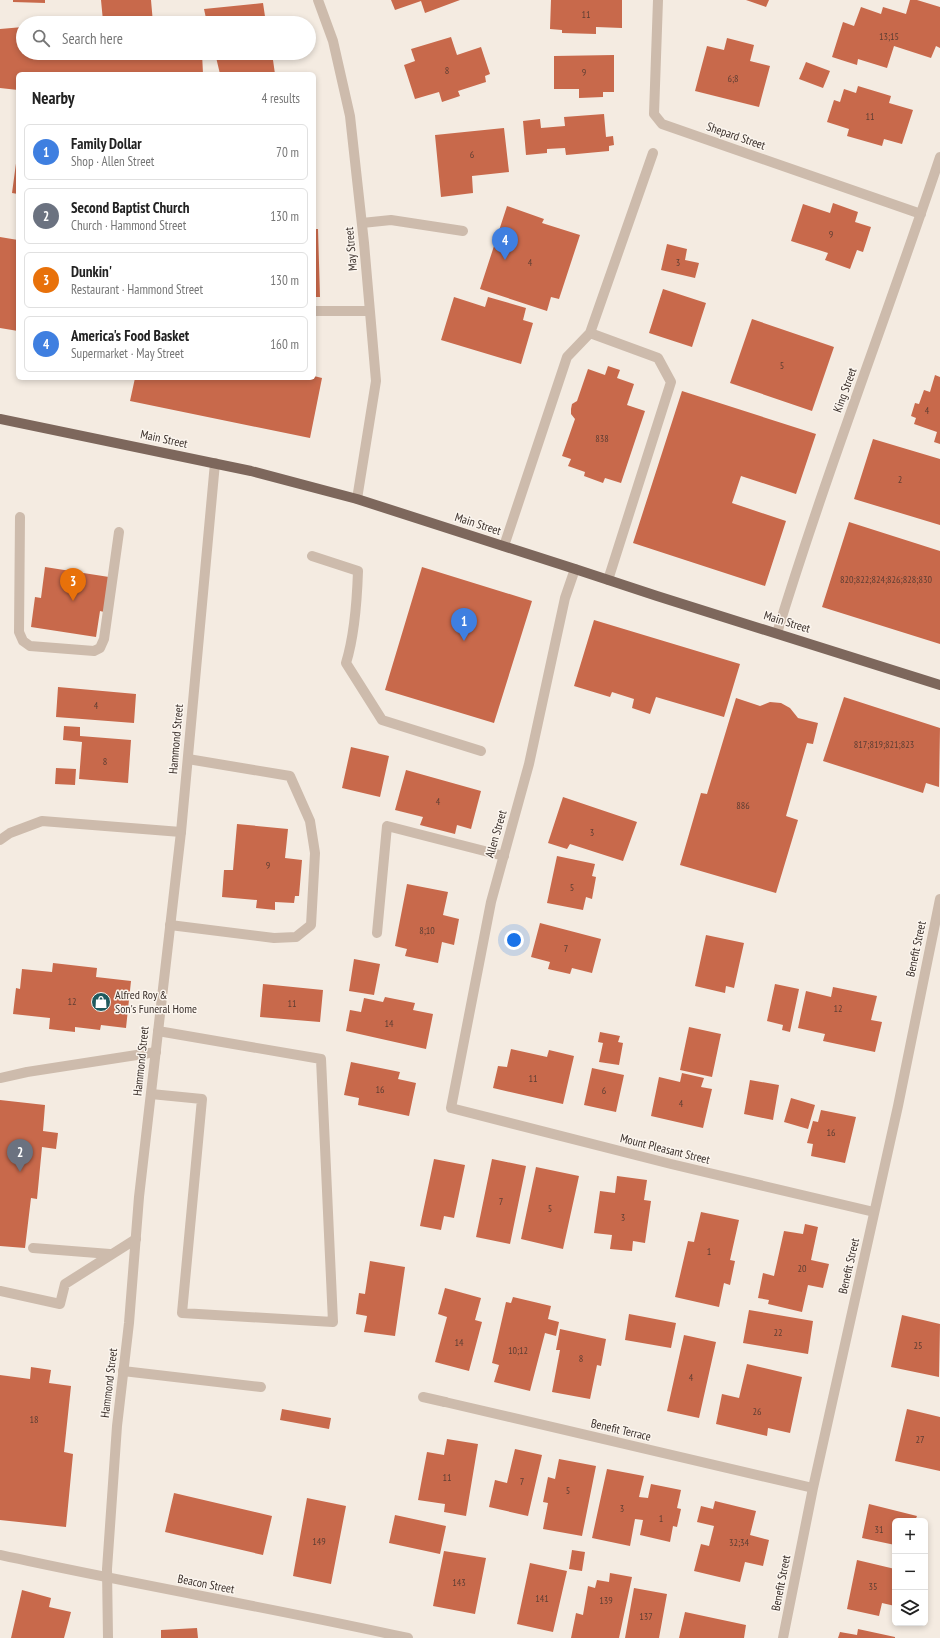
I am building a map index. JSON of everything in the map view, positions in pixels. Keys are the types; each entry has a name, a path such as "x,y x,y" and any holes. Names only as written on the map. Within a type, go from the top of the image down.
{"main road":[{"name":"Main Street","path":"0,419 251,471 357,499 575,568 657,596 940,685"}],"street":[{"name":"May Street","path":"318,0 334,41 350,116 362,223 376,381 357,499"},
{"name":"Shepard Street","path":"658,0 654,114 662,124 921,214"},
{"path":"504,546 567,357 590,333 652,153"},
{"name":"King Street","path":"777,633 800,558 940,157"},
{"path":"362,223 391,220 463,231"},
{"path":"316,312 369,311"},
{"path":"590,333 658,358 671,382 608,580"},
{"name":"Hammond Street","path":"108,1638 107,1578 117,1426 151,1094 181,832 215,463"},
{"path":"20,517 19,632 23,641 30,646 94,651 100,648 104,639 119,532"},
{"path":"312,556 358,571 357,594 350,650 346,663 382,720 481,751"},
{"name":"Allen Street","path":"451,1108 491,902 529,764 565,598 575,568"},
{"path":"170,925 274,938 296,937 310,925 315,853 310,821 290,776 188,759"},
{"path":"0,840 10,833 42,822 181,832"},
{"path":"377,933 387,826 504,856"},
{"name":"Benefit Street","path":"783,1638 813,1488 898,1106 940,899"},
{"path":"151,1094 202,1099 182,1313 332,1322 321,1059 158,1031"},
{"path":"0,1078 27,1072 156,1052"},
{"name":"Mount Pleasant Street","path":"451,1108 671,1164 874,1212"},
{"path":"0,1292 60,1304 65,1284 110,1254 136,1239"},
{"path":"33,1248 110,1254"},
{"path":"123,1371 261,1387"},
{"name":"Benefit Terrace","path":"422,1397 813,1488"},
{"name":"Beacon Street","path":"0,1555 107,1578 329,1620 408,1638"}],"building":[{"path":"13,0 45,0 45,3 13,2"},
{"path":"101,0 151,0 152,16 103,16"},
{"path":"391,0 460,0 425,13 421,1 395,10"},
{"path":"551,0 622,0 622,28 596,27 596,34 562,33 562,30 550,29"},
{"path":"746,0 769,0 766,7"},
{"path":"910,0 917,0 940,7 940,48 936,46 931,58 894,46 887,68 858,59 857,65 832,57 843,22 854,26 861,7 881,14 883,7 906,14"},
{"path":"263,3 265,16 206,16 204,9"},
{"path":"16,28 16,60 202,60 203,72 16,72 16,90 0,88 0,29"},
{"path":"451,37 457,55 481,47 490,74 485,76 486,82 458,91 460,96 442,102 439,92 415,99 404,65 415,61 411,49"},
{"path":"727,38 754,45 750,61 770,66 759,107 695,91 707,46 724,50"},
{"path":"614,55 614,92 603,92 603,97 579,98 579,89 554,89 554,56"},
{"path":"217,60 273,60 275,72 220,72"},
{"path":"806,62 830,71 823,88 799,79"},
{"path":"858,86 891,96 889,103 913,110 902,144 884,139 882,146 847,136 849,129 827,122 834,100 840,102 844,89 856,93"},
{"path":"604,114 606,137 613,136 614,145 609,146 609,151 566,155 565,148 547,149 547,153 526,155 523,121 540,119 541,128 565,126 564,117"},
{"path":"504,128 509,172 472,176 473,193 441,197 435,135"},
{"path":"16,163 16,194 12,193"},
{"path":"833,203 858,212 855,222 871,227 863,252 857,250 850,269 825,260 828,253 791,241 803,204 830,213"},
{"path":"507,206 544,219 542,223 580,235 559,299 551,297 547,311 480,289"},
{"path":"316,229 318,229 320,297 316,297"},
{"path":"0,237 16,240 16,331 0,328"},
{"path":"667,244 687,249 685,260 699,263 695,278 661,270"},
{"path":"663,289 706,303 692,347 649,333"},
{"path":"454,297 485,307 488,297 526,308 523,320 533,323 521,364 441,340"},
{"path":"752,319 834,347 812,411 730,383"},
{"path":"608,366 620,370 617,378 634,384 627,405 645,411 621,483 605,478 603,483 584,476 585,472 568,466 571,459 562,456 575,419 571,414 572,404 577,401 588,369 605,375"},
{"path":"935,375 940,377 940,444 934,442 937,432 914,424 916,418 911,416 915,403 919,404 924,390 930,392"},
{"path":"316,376 322,378 310,438 130,401 135,380 316,380"},
{"path":"682,391 816,434 796,494 741,476 732,503 786,521 765,586 633,543"},
{"path":"873,439 940,459 940,525 854,499"},
{"path":"849,522 940,551 940,644 822,607"},
{"path":"45,567 109,577 104,612 100,611 96,637 31,627 35,597 41,598"},
{"path":"422,567 532,601 494,723 385,690"},
{"path":"594,620 740,664 724,717 656,697 650,714 632,708 634,699 612,692 610,697 574,686"},
{"path":"58,687 136,694 134,723 56,717"},
{"path":"844,697 940,728 939,787 926,783 923,793 823,761"},
{"path":"736,698 760,706 770,702 781,703 790,708 798,718 818,723 813,744 807,743 786,816 798,820 776,893 680,865 701,793 707,794"},
{"path":"64,726 80,727 80,736 131,740 128,783 79,779 82,742 63,740"},
{"path":"351,747 389,756 380,797 342,788"},
{"path":"56,768 76,769 75,785 55,784"},
{"path":"406,770 481,791 471,829 457,825 455,834 420,825 423,817 395,810"},
{"path":"563,797 637,822 623,861 570,844 567,849 548,843"},
{"path":"237,824 288,829 285,858 302,860 299,896 295,896 294,903 275,902 275,910 256,908 257,900 222,897 224,870 233,870"},
{"path":"557,856 595,864 592,876 596,877 592,899 586,897 583,910 547,903"},
{"path":"407,884 448,892 443,915 459,919 454,945 442,942 438,963 405,956 407,949 395,946"},
{"path":"540,923 601,939 592,973 572,968 570,974 548,969 550,962 531,957"},
{"path":"706,935 744,943 734,988 726,986 725,993 695,986"},
{"path":"354,959 380,964 374,995 349,991"},
{"path":"53,963 97,968 96,977 131,981 126,1028 101,1025 100,1030 75,1027 75,1032 49,1029 50,1018 13,1014 16,988 20,989 22,969 52,972"},
{"path":"263,984 323,990 320,1022 260,1017"},
{"path":"775,984 799,989 790,1032 782,1030 783,1025 767,1021"},
{"path":"833,987 877,996 871,1020 882,1022 875,1052 823,1041 825,1034 798,1028 806,991 831,997"},
{"path":"385,997 415,1003 413,1010 433,1014 426,1049 346,1031 350,1010 361,1012 364,998 383,1002"},
{"path":"689,1027 721,1034 712,1077 680,1070"},
{"path":"600,1032 620,1036 618,1042 623,1043 619,1065 599,1062 603,1043 598,1042"},
{"path":"511,1049 547,1057 549,1050 574,1056 563,1104 493,1088 498,1066 507,1067"},
{"path":"351,1062 400,1072 398,1079 416,1083 409,1116 358,1105 359,1098 344,1095"},
{"path":"592,1068 624,1075 616,1112 584,1105"},
{"path":"682,1073 704,1078 701,1087 712,1089 703,1128 651,1116 659,1077 680,1082"},
{"path":"750,1080 779,1085 773,1120 744,1114"},
{"path":"791,1098 815,1105 808,1129 784,1122"},
{"path":"0,1100 45,1105 43,1131 58,1133 56,1149 42,1147 37,1199 31,1198 25,1248 0,1246"},
{"path":"821,1110 856,1117 845,1163 811,1156 813,1144 807,1143 813,1121 818,1122"},
{"path":"434,1159 465,1165 454,1218 444,1216 441,1230 420,1226"},
{"path":"492,1159 526,1166 510,1244 476,1237"},
{"path":"536,1167 579,1176 563,1249 521,1239"},
{"path":"617,1176 647,1180 644,1200 651,1201 645,1243 633,1241 632,1251 610,1249 612,1235 594,1233 600,1191 615,1193"},
{"path":"701,1212 739,1220 730,1260 735,1261 730,1285 724,1283 719,1307 675,1297 688,1241 694,1242"},
{"path":"805,1224 818,1227 811,1260 829,1264 823,1288 808,1285 802,1312 768,1304 769,1300 758,1298 763,1273 774,1276 784,1231 803,1234"},
{"path":"370,1261 405,1267 395,1336 364,1332 367,1316 356,1314 359,1293 365,1294"},
{"path":"445,1288 481,1298 475,1320 482,1322 469,1371 435,1362 447,1317 438,1314"},
{"path":"513,1297 551,1306 548,1319 559,1322 556,1336 545,1333 530,1391 494,1382 499,1365 492,1363 506,1302 511,1303"},
{"path":"749,1310 813,1321 808,1354 743,1343"},
{"path":"629,1314 676,1323 671,1348 625,1340"},
{"path":"902,1315 940,1324 939,1377 891,1367"},
{"path":"560,1329 606,1339 601,1366 597,1365 590,1399 552,1392 560,1350 556,1350"},
{"path":"684,1335 716,1342 699,1418 667,1411"},
{"path":"747,1364 802,1377 790,1433 768,1428 767,1436 716,1424 722,1394 739,1398"},
{"path":"31,1367 51,1370 49,1383 71,1386 64,1452 73,1454 66,1527 0,1520 0,1375 30,1379"},
{"path":"282,1409 331,1418 329,1429 280,1420"},
{"path":"907,1409 940,1417 940,1471 895,1461"},
{"path":"447,1439 478,1444 466,1516 444,1512 445,1504 418,1500 427,1452 444,1455"},
{"path":"515,1449 542,1455 528,1516 489,1507 495,1480 507,1483"},
{"path":"559,1459 596,1466 582,1536 543,1529 548,1503 543,1502 548,1477 555,1479"},
{"path":"607,1469 644,1476 639,1497 648,1498 651,1484 681,1490 677,1508 681,1509 677,1527 673,1526 670,1542 640,1535 643,1520 635,1519 630,1546 592,1538"},
{"path":"174,1493 272,1516 263,1555 165,1532"},
{"path":"307,1498 346,1506 331,1584 293,1576"},
{"path":"715,1501 756,1511 750,1535 769,1540 763,1566 745,1562 740,1582 694,1571 701,1544 709,1546 714,1526 697,1522 701,1506 713,1509"},
{"path":"869,1504 917,1516 916,1518 892,1518 892,1544 862,1538"},
{"path":"395,1515 446,1526 440,1554 389,1543"},
{"path":"572,1550 585,1552 582,1571 569,1569"},
{"path":"444,1551 486,1558 475,1614 433,1606"},
{"path":"857,1560 892,1568 892,1605 882,1603 879,1616 847,1609"},
{"path":"530,1563 567,1571 553,1632 517,1624"},
{"path":"610,1573 632,1577 619,1638 571,1638 576,1613 583,1615 588,1586 595,1588 597,1580 609,1582"},
{"path":"634,1588 667,1594 659,1638 625,1638"},
{"path":"22,1590 51,1598 49,1607 71,1612 64,1638 11,1638"},
{"path":"685,1612 746,1625 744,1638 679,1638"},
{"path":"197,1628 198,1638 161,1638 161,1630"},
{"path":"858,1629 895,1638 838,1638 840,1632 857,1635"}],"place":[{"name":"America's Food Basket","path":"505,260"},
{"name":"Dunkin'","path":"73,601"},
{"name":"Family Dollar","path":"464,641"},
{"name":"Alfred Roy & Son's Funeral Home","path":"101,1002"},
{"name":"Second Baptist Church","path":"20,1172"}]}
